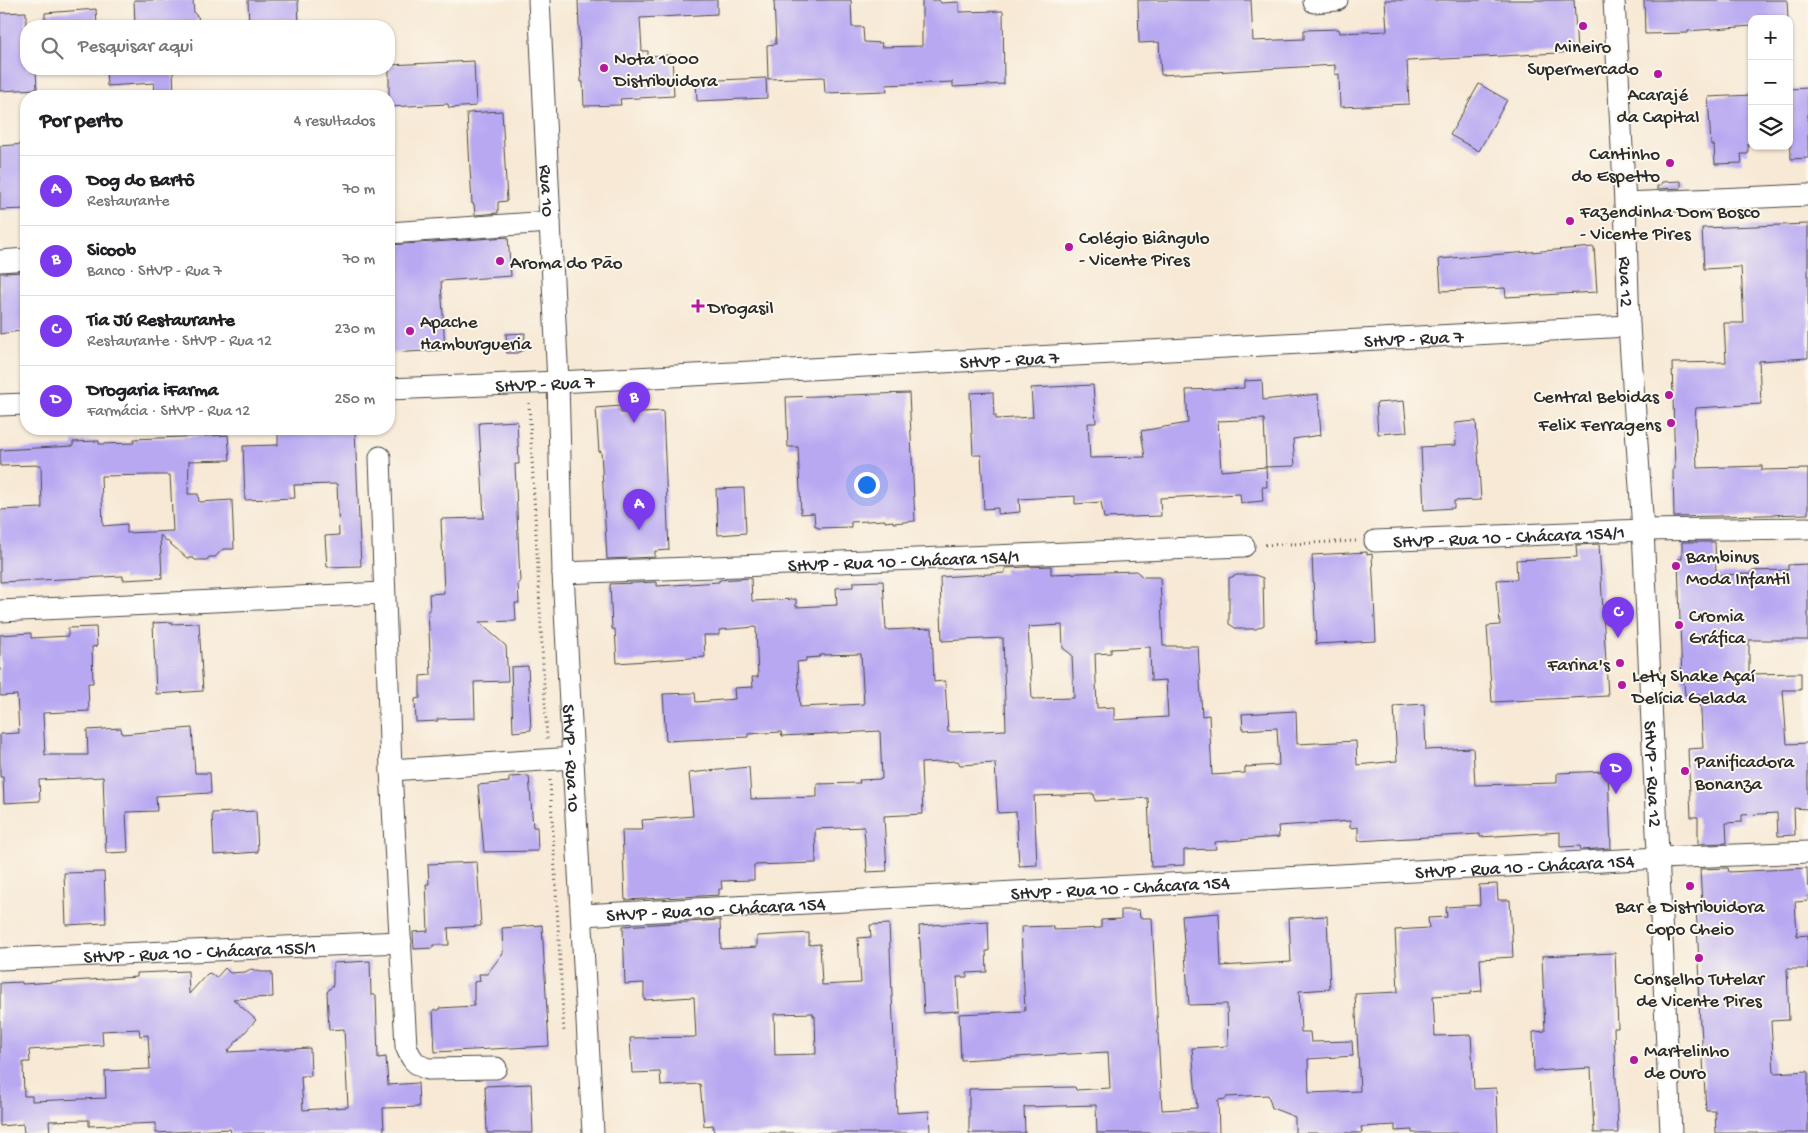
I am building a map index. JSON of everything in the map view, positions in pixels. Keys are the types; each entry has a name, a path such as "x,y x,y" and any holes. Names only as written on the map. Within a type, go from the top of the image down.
{"street":[{"name":"Rua 10","path":"539,0 558,382"},
{"path":"1314,2 1337,0"},
{"name":"Rua 12","path":"1614,0 1625,203 1629,326"},
{"path":"1625,203 1808,195"},
{"path":"395,233 550,222"},
{"path":"0,261 20,260"},
{"name":"SHVP - Rua 7","path":"395,389 558,382 1629,326"},
{"name":"SHVP - Rua 12","path":"1629,326 1643,530 1671,1133"},
{"name":"SHVP - Rua 10","path":"558,382 563,573 593,1133"},
{"path":"0,405 20,404"},
{"path":"380,457 391,770 406,1046 412,1060 418,1066 428,1069 496,1068"},
{"name":"SHVP - Rua 10 - Chácara 154/1","path":"1375,541 1643,530 1808,528"},
{"name":"SHVP - Rua 10 - Chácara 154/1","path":"563,573 1244,546"},
{"path":"0,611 384,593"},
{"path":"391,770 573,758"},
{"name":"SHVP - Rua 10 - Chácara 154","path":"582,915 1659,858 1808,852"},
{"name":"SHVP - Rua 10 - Chácara 155/1","path":"0,959 401,942"}],"path":[{"path":"1244,546 1375,541"}],"building":[{"path":"134,0 193,0 194,13 199,18 197,20 135,20"},
{"path":"248,0 298,0 299,20 249,20"},
{"path":"578,0 717,0 717,14 640,18 642,51 648,51 648,56 672,55 674,96 620,99 621,105 584,106 583,82 581,82"},
{"path":"774,0 851,0 852,27 863,27 864,42 882,43 881,47 922,46 922,0 939,0 941,3 959,2 959,12 1003,11 1004,84 953,87 953,82 886,85 887,91 825,93 824,77 768,79 767,45 776,44"},
{"path":"1138,0 1251,0 1253,41 1304,39 1304,30 1339,29 1340,33 1387,31 1385,0 1574,0 1577,52 1407,61 1409,104 1340,107 1339,74 1335,75 1335,65 1161,75 1159,42 1139,43"},
{"path":"1644,0 1787,0 1788,15 1748,15 1748,26 1688,31 1688,33 1645,34"},
{"path":"96,9 97,20 45,20 45,13"},
{"path":"26,12 26,20 20,20 20,75 36,75 37,89 0,91 0,13"},
{"path":"474,61 476,106 449,108 448,104 395,107 395,90 389,90 389,75 395,75 395,65"},
{"path":"106,75 173,75 174,90 155,90 154,83 107,86"},
{"path":"766,78 767,98 697,101 696,81"},
{"path":"1479,84 1507,100 1479,151 1450,135"},
{"path":"1808,88 1808,158 1791,159 1791,150 1793,150 1793,89"},
{"path":"1748,95 1748,154 1741,154 1742,163 1715,164 1714,145 1711,145 1708,97"},
{"path":"502,111 507,201 498,202 498,213 475,215 474,204 472,204 467,113"},
{"path":"20,144 20,209 0,210 0,146"},
{"path":"1681,181 1681,188 1657,189 1657,186 1660,186 1662,182"},
{"path":"1808,224 1808,358 1759,361 1761,404 1696,408 1695,416 1697,468 1762,466 1762,470 1808,469 1808,514 1674,517 1673,469 1675,469 1672,363 1726,362 1724,323 1744,323 1741,267 1704,269 1702,228"},
{"path":"508,237 511,276 441,281 445,350 395,353 395,245"},
{"path":"1594,247 1597,292 1506,297 1505,288 1441,291 1439,259"},
{"path":"20,272 20,331 0,334 0,273"},
{"path":"525,333 524,350 517,353 507,353 506,334"},
{"path":"1262,380 1263,400 1318,394 1321,435 1293,439 1295,466 1266,467 1267,487 1262,487 1263,501 1241,503 1240,494 1160,498 1161,516 1104,518 1101,502 1075,504 1075,496 1019,499 1020,512 998,514 998,508 984,509 981,455 973,455 970,393 993,392 994,416 996,415 996,419 1033,417 1031,388 1093,385 1096,423 1088,423 1090,458 1145,457 1141,431 1188,423 1186,390 1244,388 1244,381","holes":["1264,419 1266,467 1221,471 1218,421"]},
{"path":"909,393 915,521 893,523 893,521 885,522 885,520 851,522 851,527 817,528 815,526 814,513 801,514 798,447 788,447 786,397"},
{"path":"1404,401 1407,432 1378,434 1376,403"},
{"path":"621,406 621,413 663,411 669,550 655,551 655,557 607,559 601,451 599,452 596,408"},
{"path":"517,421 519,464 515,464 520,583 518,583 519,603 515,603 516,621 479,622 506,646 508,681 474,682 475,718 437,719 438,721 416,722 415,699 420,698 420,676 431,675 429,594 444,593 441,519 484,518 479,423"},
{"path":"1476,421 1481,500 1454,501 1454,508 1424,510 1421,447 1456,445 1455,423"},
{"path":"228,435 230,460 189,461 188,494 198,494 199,502 232,500 234,549 223,549 215,557 209,557 207,560 195,560 187,558 160,535 162,578 123,580 123,576 0,582 0,510 42,508 41,465 0,466 0,450 73,446 73,442 99,441 99,444 134,443 134,439","holes":["170,475 173,531 127,533 127,524 103,526 101,476"]},
{"path":"278,435 355,435 361,566 327,567 325,536 339,535 337,484 294,485 295,498 245,500 243,446 278,445"},
{"path":"744,488 746,533 718,535 716,489"},
{"path":"1682,542 1715,542 1716,575 1751,574 1751,571 1788,570 1788,565 1808,564 1808,640 1749,640 1749,674 1801,673 1801,690 1783,690 1787,744 1808,743 1808,809 1794,808 1795,835 1778,836 1777,813 1742,815 1742,822 1726,823 1727,843 1698,844 1698,817 1691,817 1688,749 1703,748 1700,695 1685,695 1684,683 1682,683 1678,559 1682,559"},
{"path":"1599,544 1608,696 1492,702 1487,626 1500,625 1497,580 1517,579 1516,560 1577,557 1576,545"},
{"path":"1367,552 1367,555 1372,554 1376,641 1316,644 1312,555"},
{"path":"1051,566 1051,574 1136,571 1143,577 1160,577 1163,646 1198,646 1202,716 1209,715 1212,775 1245,773 1245,767 1279,765 1277,728 1243,730 1242,714 1296,711 1297,744 1356,741 1357,765 1397,761 1394,706 1424,704 1426,750 1473,748 1475,785 1557,783 1557,773 1608,771 1611,848 1581,850 1580,846 1560,847 1560,832 1480,837 1480,834 1358,841 1358,827 1350,828 1350,821 1278,826 1279,837 1215,842 1216,849 1184,850 1184,865 1151,867 1148,798 1095,801 1094,794 1034,796 1037,865 1019,866 1016,812 998,813 995,763 960,765 958,761 921,763 923,814 884,816 887,871 867,872 864,827 815,829 816,863 754,865 754,880 721,881 722,889 719,889 719,895 625,900 622,830 643,830 642,820 693,816 689,773 749,767 751,799 817,797 817,784 860,783 859,780 882,779 880,731 782,736 781,732 748,734 748,737 666,741 663,694 695,693 696,702 735,699 734,688 753,687 752,677 758,677 756,627 719,630 719,635 704,635 705,657 617,663 615,629 612,629 610,584 657,582 657,586 751,578 752,601 796,599 796,607 837,605 836,588 853,587 853,582 883,581 886,630 932,628 934,682 945,681 948,732 1006,730 1003,638 942,641 940,577 1005,573 1005,568","holes":["1062,625 1063,648 1072,655 1074,698 1032,699 1028,627","1150,647 1151,681 1166,680 1168,717 1114,720 1114,707 1097,708 1095,654 1111,653 1111,649","861,654 864,704 800,707 797,662 806,661 806,658 820,657 820,655"]},
{"path":"1237,575 1255,575 1263,578 1264,625 1256,629 1237,629 1229,624 1229,578"},
{"path":"172,622 172,624 199,623 203,691 156,694 153,623"},
{"path":"96,627 97,646 92,647 93,683 88,683 89,711 43,713 45,755 88,755 87,730 121,728 122,734 192,728 195,773 210,773 211,793 156,796 157,811 126,812 128,852 106,853 103,777 39,780 40,801 4,803 3,777 0,777 0,734 19,733 17,695 0,696 0,635 31,633 31,638 68,636 68,628"},
{"path":"528,666 531,730 513,732 511,667"},
{"path":"529,776 533,827 537,827 538,851 484,852 478,785 509,782 509,777"},
{"path":"256,811 258,852 214,855 212,813"},
{"path":"477,862 481,926 448,928 449,945 433,945 433,948 414,949 413,932 428,931 426,884 429,884 428,864"},
{"path":"1728,868 1729,872 1807,868 1808,901 1795,902 1797,936 1808,935 1808,969 1787,969 1789,1020 1771,1021 1774,1073 1808,1071 1808,1133 1716,1133 1715,1111 1706,1111 1698,983 1700,983 1696,906 1702,905 1700,869"},
{"path":"104,872 106,923 66,925 64,873"},
{"path":"1497,884 1498,900 1510,900 1513,957 1480,959 1482,991 1471,992 1471,994 1433,996 1435,1036 1471,1035 1474,1089 1496,1088 1498,1133 1412,1133 1412,1130 1395,1131 1395,1125 1361,1127 1362,1133 1295,1133 1295,1117 1272,1108 1268,1095 1226,1097 1226,1099 1218,1100 1219,1133 1097,1133 1096,1105 1024,1107 1025,1133 969,1133 969,1089 1075,1087 1076,1090 1110,1088 1108,1052 961,1060 959,1014 1025,1011 1021,927 1053,926 1054,930 1101,928 1101,920 1121,919 1121,910 1139,910 1140,918 1152,918 1162,1110 1197,1108 1192,1048 1228,1046 1227,1004 1189,1005 1182,916 1219,913 1221,966 1291,962 1289,918 1327,916 1330,989 1299,991 1301,1032 1310,1032 1311,1042 1352,1041 1353,1056 1308,1059 1309,1093 1360,1091 1355,994 1398,992 1395,930 1429,928 1428,918 1447,917 1446,907 1480,905 1479,885"},
{"path":"720,920 721,949 757,947 757,936 809,933 809,945 820,944 822,985 861,983 858,938 871,937 870,925 889,924 897,1113 929,1111 930,1133 714,1133 713,1125 704,1126 700,1084 661,1086 660,1072 632,1073 630,1038 696,1037 694,997 644,1000 644,983 625,984 623,926","holes":["813,1013 813,1016 815,1016 816,1054 775,1055 774,1014"]},
{"path":"988,921 989,951 986,951 987,972 967,973 967,977 957,977 959,1011 924,1013 919,926"},
{"path":"542,925 549,1046 435,1052 433,1010 474,1006 474,982 480,981 479,974 487,974 503,953 502,928"},
{"path":"1615,953 1618,1028 1614,1028 1618,1133 1594,1133 1591,1068 1534,1071 1533,1032 1545,1031 1542,956"},
{"path":"370,961 371,995 376,995 378,1058 386,1057 388,1085 418,1083 419,1107 383,1108 384,1133 231,1133 230,1129 156,1133 156,1123 89,1126 89,1120 49,1121 50,1133 24,1133 23,1124 0,1126 0,983 22,982 22,984 137,977 137,973 188,971 189,994 207,974 210,973 216,978 225,968 230,973 245,972 251,969 272,972 273,997 233,999 256,1020 227,1052 310,1048 311,1076 301,1076 303,1110 348,1107 344,1029 329,1030 327,992 333,985 333,963","holes":["139,1029 140,1036 148,1035 150,1069 105,1071 106,1098 32,1101 32,1096 24,1096 23,1062 30,1062 29,1050 103,1045 102,1031"]},
{"path":"531,1084 533,1133 487,1133 485,1086"}],"place":[{"name":"Mineiro Supermercado","path":"1583,26"},
{"name":"Nota 1000 Distribuidora","path":"604,68"},
{"name":"Acarajé da Capital","path":"1658,74"},
{"name":"Cantinho do Espetto","path":"1670,163"},
{"name":"Fazendinha Dom Bosco - Vicente Pires","path":"1570,221"},
{"name":"Colégio Biângulo - Vicente Pires","path":"1069,247"},
{"name":"Aroma do Pão","path":"500,261"},
{"name":"Drogasil","path":"698,306"},
{"name":"Apache Hamburgueria","path":"410,331"},
{"name":"Central Bebidas","path":"1669,395"},
{"name":"Sicoob","path":"634,423"},
{"name":"Felix Ferragens","path":"1671,423"},
{"name":"Dog do Bartô","path":"639,530"},
{"name":"Bambinus Moda Infantil","path":"1676,566"},
{"name":"Cromia Gráfica","path":"1679,625"},
{"name":"Tia Jú Restaurante","path":"1618,638"},
{"name":"Farina's","path":"1620,663"},
{"name":"Lety Shake Açaí Delícia Gelada","path":"1622,685"},
{"name":"Panificadora Bonanza","path":"1685,771"},
{"name":"Drogaria iFarma","path":"1616,794"},
{"name":"Bar e Distribuidora Copo Cheio","path":"1690,886"},
{"name":"Conselho Tutelar de Vicente Pires","path":"1699,958"},
{"name":"Martelinho de Ouro","path":"1634,1060"}]}
